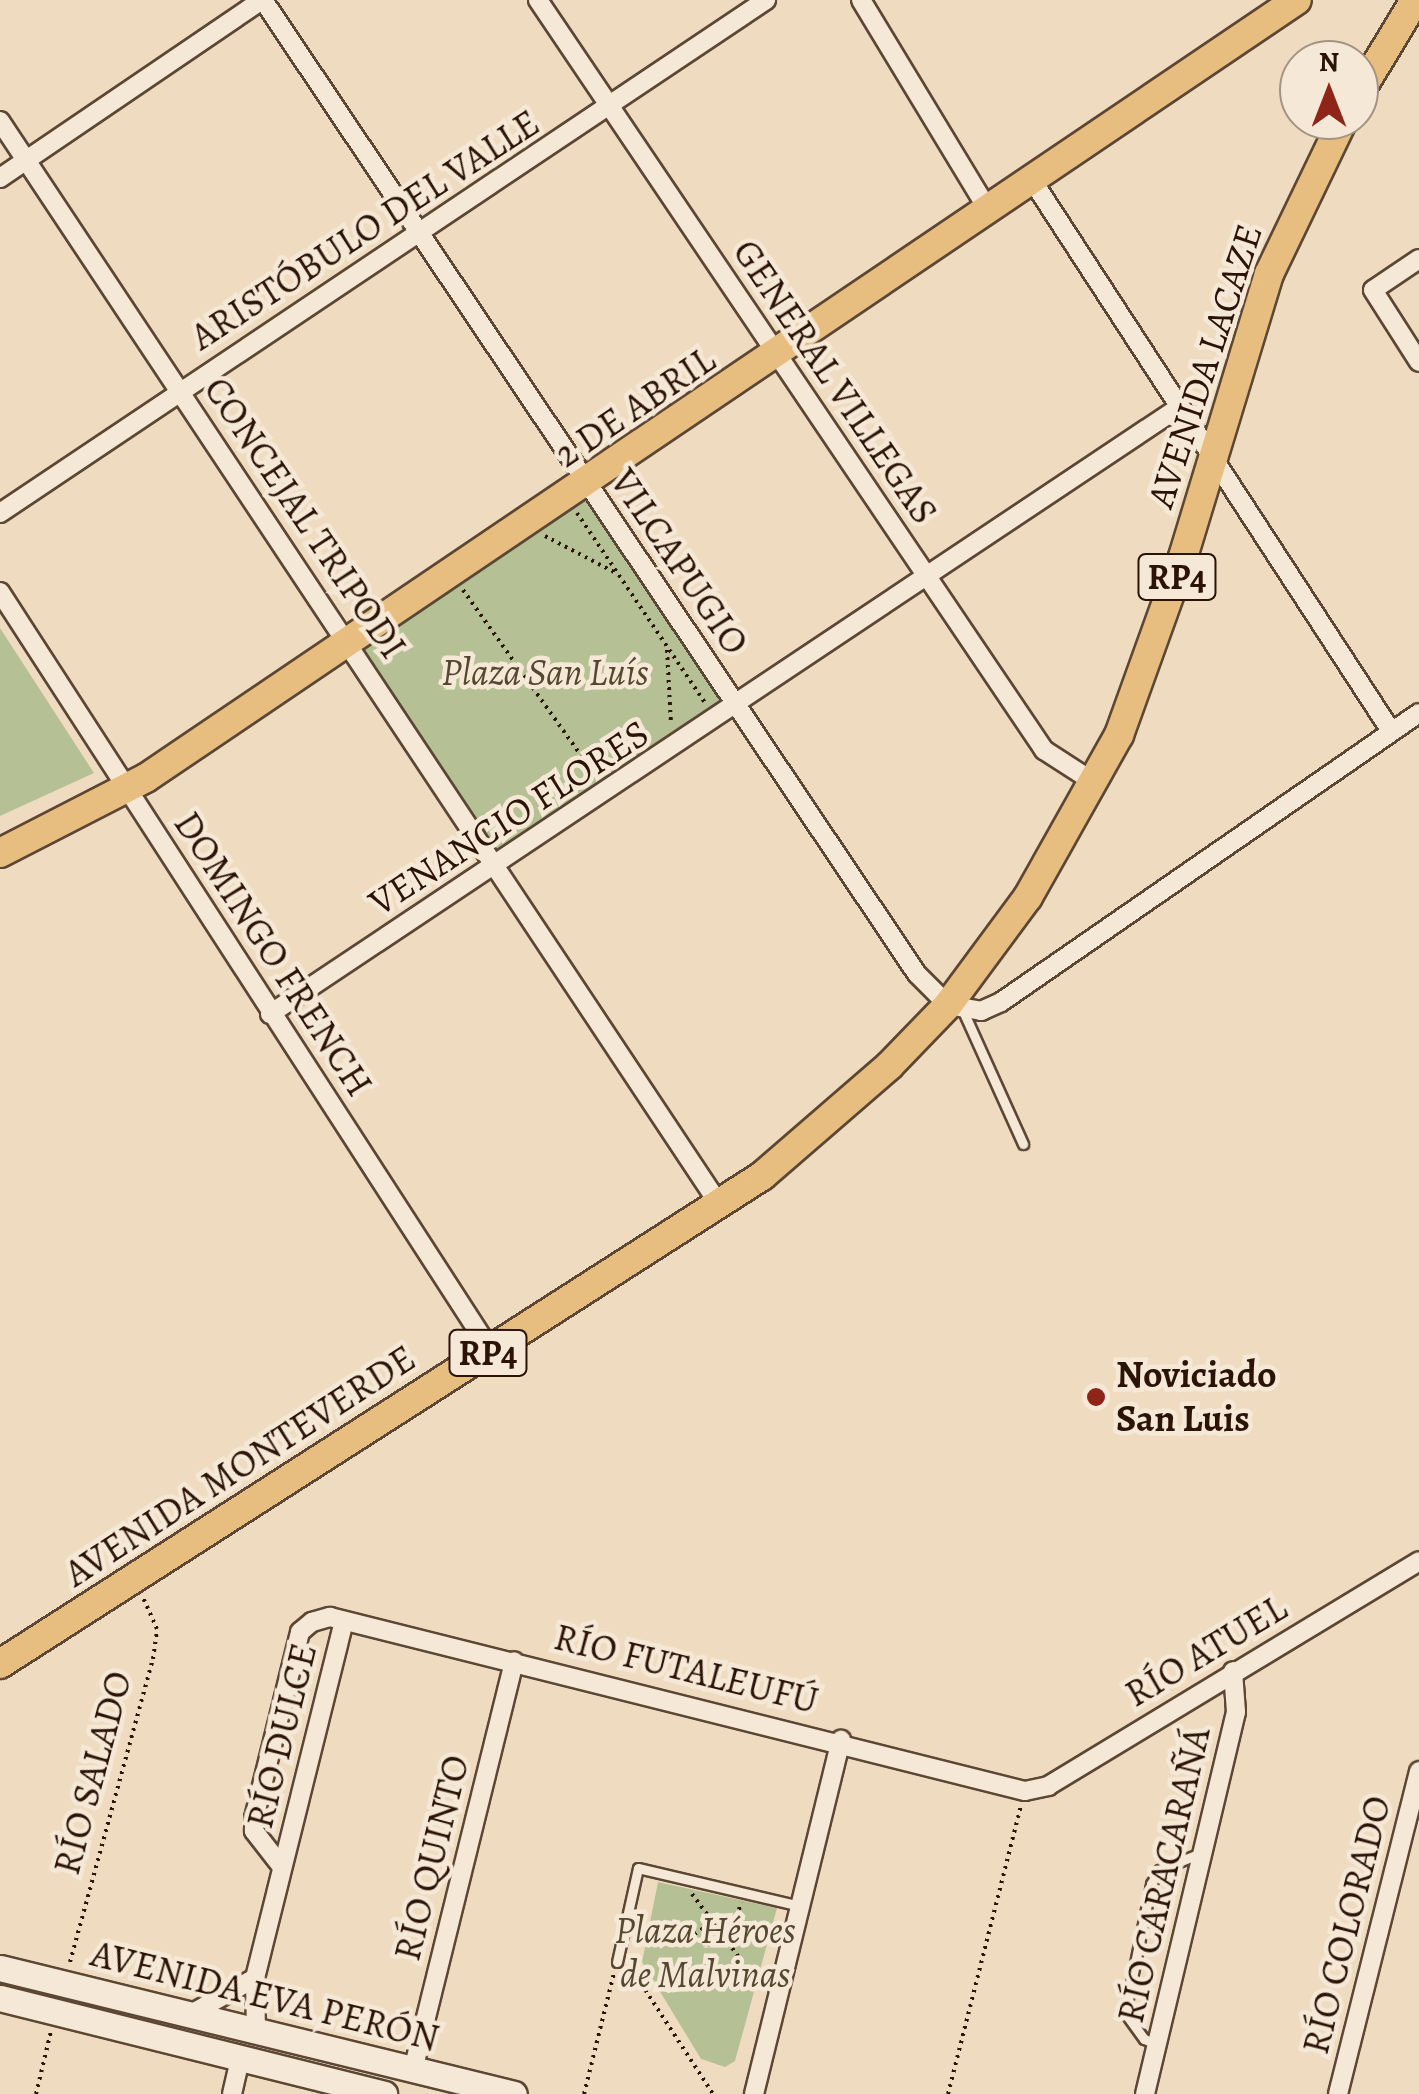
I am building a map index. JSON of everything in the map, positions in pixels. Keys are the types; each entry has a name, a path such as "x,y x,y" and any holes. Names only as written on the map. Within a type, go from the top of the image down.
{"main road":[{"name":"2 DE ABRIL","path":"0,853 129,788 349,640 580,495 1297,0"},
{"path":"1379,60 1415,0"},
{"name":"AVENIDA LACAZE","path":"955,1008 1028,898 1095,783 1145,672 1215,458 1268,274 1333,140"},
{"name":"AVENIDA MONTEVERDE","path":"0,1664 719,1204 821,1129 955,1008"},
{"name":"AVENIDA EVA PERÓN","path":"0,1968 499,2092"},
{"path":"56,2012 64,1986"},
{"name":"AVENIDA EVA PERÓN","path":"0,1998 384,2094"},
{"path":"322,2079 328,2050"}],"street":[{"path":"0,178 262,0"},
{"name":"VILCAPUGIO","path":"262,0 416,233 580,495 737,706 917,974 955,1008"},
{"name":"GENERAL VILLEGAS","path":"538,0 1044,750 1095,783"},
{"name":"ARISTÓBULO DEL VALLE","path":"0,513 416,233 612,107 766,0"},
{"path":"861,0 990,212"},
{"name":"CONCEJAL TRIPODI","path":"0,120 349,640 719,1204"},
{"path":"1034,183 1391,731"},
{"path":"1419,260 1373,290 1419,362"},
{"name":"VENANCIO FLORES","path":"270,1014 496,866 602,786 737,706 1181,406"},
{"name":"DOMINGO FRENCH","path":"0,592 491,1350"},
{"path":"955,1008 1001,1002 1419,712"},
{"name":"RÍO ATUEL","path":"1025,1790 1048,1786 1419,1561"},
{"name":"RÍO FUTALEUFÚ","path":"337,1620 841,1740 1025,1790"},
{"name":"RÍO DULCE","path":"282,1867 254,1831 254,1818 300,1632 337,1620"},
{"name":"RÍO DULCE","path":"256,2031 255,1978 337,1620"},
{"name":"RÍO QUINTO","path":"413,2070 514,1661"},
{"name":"RÍO CARACARAÑÁ","path":"1145,2094 1236,1712 1232,1671"},
{"path":"754,2094 841,1740"},
{"name":"RÍO COLORADO","path":"1338,2094 1419,1771"},
{"path":"188,2015 255,1978"},
{"path":"232,2094 240,2058"}],"lane":[{"path":"955,1008 1022,1144"},
{"path":"1157,2044 1144,2039 1124,2013 1151,1884 1159,1870 1203,1852"},
{"path":"616,1962 638,1868 800,1906"}],"path":[{"path":"580,495 618,573 707,705 695,713"},
{"path":"548,523 536,532 618,573"},
{"path":"451,575 602,786 612,769"},
{"path":"667,645 671,729 683,721"},
{"name":"RÍO SALADO","path":"64,1986 153,1659 157,1630 133,1578"},
{"path":"948,2094 1025,1790"},
{"path":"681,1878 776,2005"},
{"path":"730,1946 743,1893"},
{"path":"688,1938 712,1923"},
{"path":"584,2094 616,1962 632,1966 714,2094"},
{"path":"36,2094 56,2012"}],"green space":[{"name":"Plaza San Luís","path":"587,484 737,706 501,866 351,643"},
{"path":"0,628 94,773 0,816"},
{"name":"Plaza Héroes de Malvinas","path":"658,1882 777,1908 735,2061 725,2067 701,2059 642,1962"}],"place":[{"name":"Noviciado San Luis","path":"1096,1397"}]}
